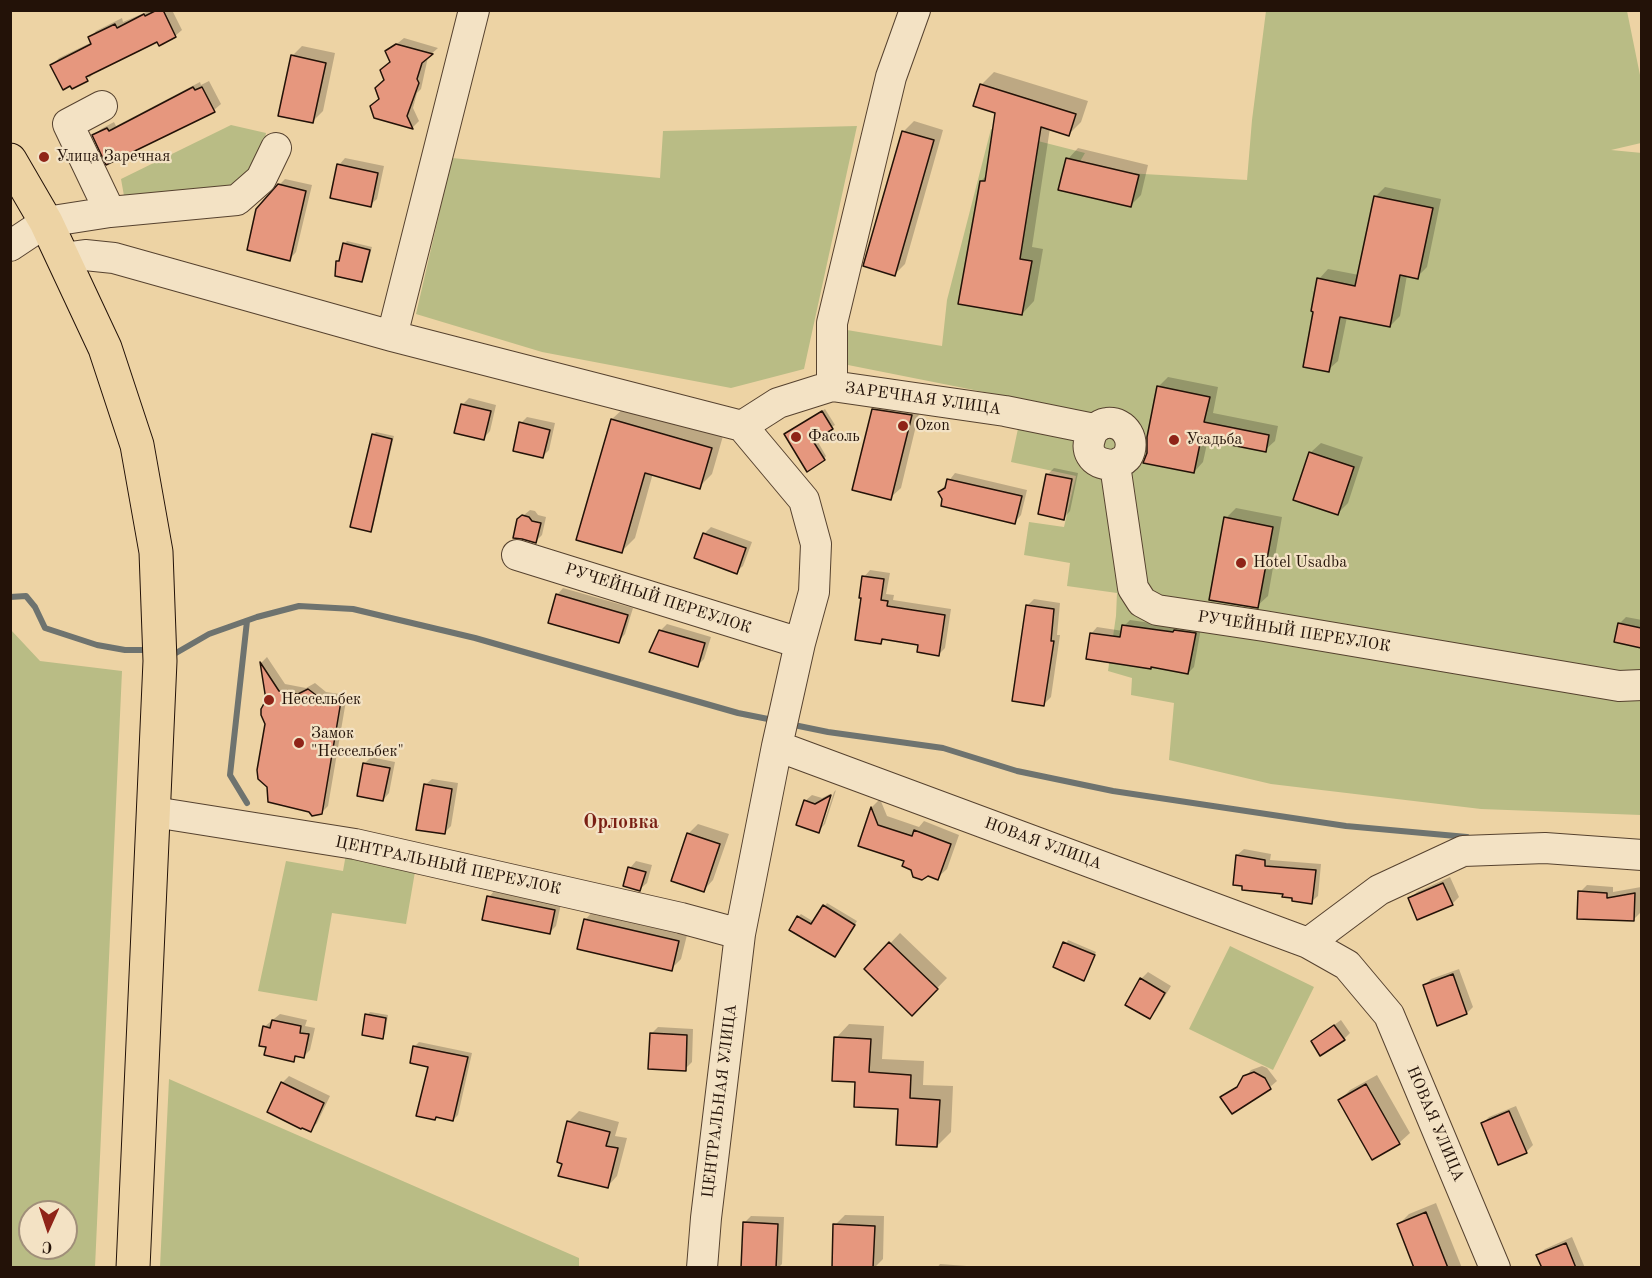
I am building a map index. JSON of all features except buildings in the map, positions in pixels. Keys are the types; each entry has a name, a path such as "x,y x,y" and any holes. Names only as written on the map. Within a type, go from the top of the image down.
{"main road":[{"path":"10,160 46,222 105,348 138,445 156,552 160,661 132,1268"}],"street":[{"path":"392,336 474,10"},
{"path":"832,386 832,322 891,77 915,10"},
{"path":"102,106 68,124 110,212"},
{"path":"10,246 46,222 110,212 237,200 261,179 276,148"},
{"path":"63,258 85,255 114,258 392,336 742,426 804,500 816,544 814,592 777,746"},
{"name":"ЗАРЕЧНАЯ УЛИЦА","path":"742,426 778,403 832,386 1005,411 1094,429 1105,423 1118,424 1128,433 1131,446 1126,458 1115,465"},
{"name":"РУЧЕЙНЫЙ ПЕРЕУЛОК","path":"1115,465 1133,588 1142,602 1157,610 1264,626 1526,672 1619,686 1641,685"},
{"name":"РУЧЕЙНЫЙ ПЕРЕУЛОК","path":"517,555 800,643"},
{"name":"ЦЕНТРАЛЬНАЯ УЛИЦА","path":"702,1268 740,934 777,746"},
{"name":"НОВАЯ УЛИЦА","path":"777,746 1308,943 1347,965 1389,1015 1496,1268"},
{"name":"ЦЕНТРАЛЬНЫЙ ПЕРЕУЛОК","path":"153,812 355,844 681,918 740,934"},
{"path":"1308,943 1379,890 1463,851 1545,848 1641,855"}],"green space":[{"name":"Усадьба","path":"1266,11 1627,11 1641,80 1641,143 1611,150 1642,153 1641,815 1481,809 1271,784 1169,760 1174,703 1131,695 1132,678 1108,671 1117,593 1067,586 1070,563 1024,555 1029,522 1064,527 1076,476 1011,462 1024,400 843,364 847,330 942,346 947,300 991,129 1085,153 1075,170 1247,180"},
{"path":"231,125 266,133 261,158 246,184 126,207 121,179"},
{"path":"857,126 804,369 731,388 542,352 416,314 452,158 660,178 663,131"},
{"path":"11,630 40,661 122,671 95,1267 11,1267"},
{"path":"346,854 416,866 406,924 332,913 317,1001 258,991 286,861 343,871"},
{"path":"1230,946 1314,987 1273,1070 1189,1029"},
{"path":"169,1079 579,1258 579,1267 160,1267"}],"waterway":[{"path":"10,597 26,596 35,607 45,628 97,645 125,650 149,650"},
{"path":"168,652 176,653 209,634 257,617 299,606 353,609 475,638 738,713 773,720"},
{"path":"247,621 230,775 247,803"},
{"path":"789,724 828,732 943,748 1017,771 1113,791 1346,826 1467,837"}],"place":[{"name":"Улица Заречная","path":"44,157"},
{"name":"Ozon","path":"903,426"},
{"name":"Фасоль","path":"796,437"},
{"name":"Усадьба","path":"1174,440"},
{"name":"Hotel Usadba","path":"1241,563"},
{"name":"Нессельбек","path":"269,700"},
{"name":"Замок \"Нессельбек\"","path":"299,743"}],"district":[{"name":"Орловка","path":"621,823"}]}
